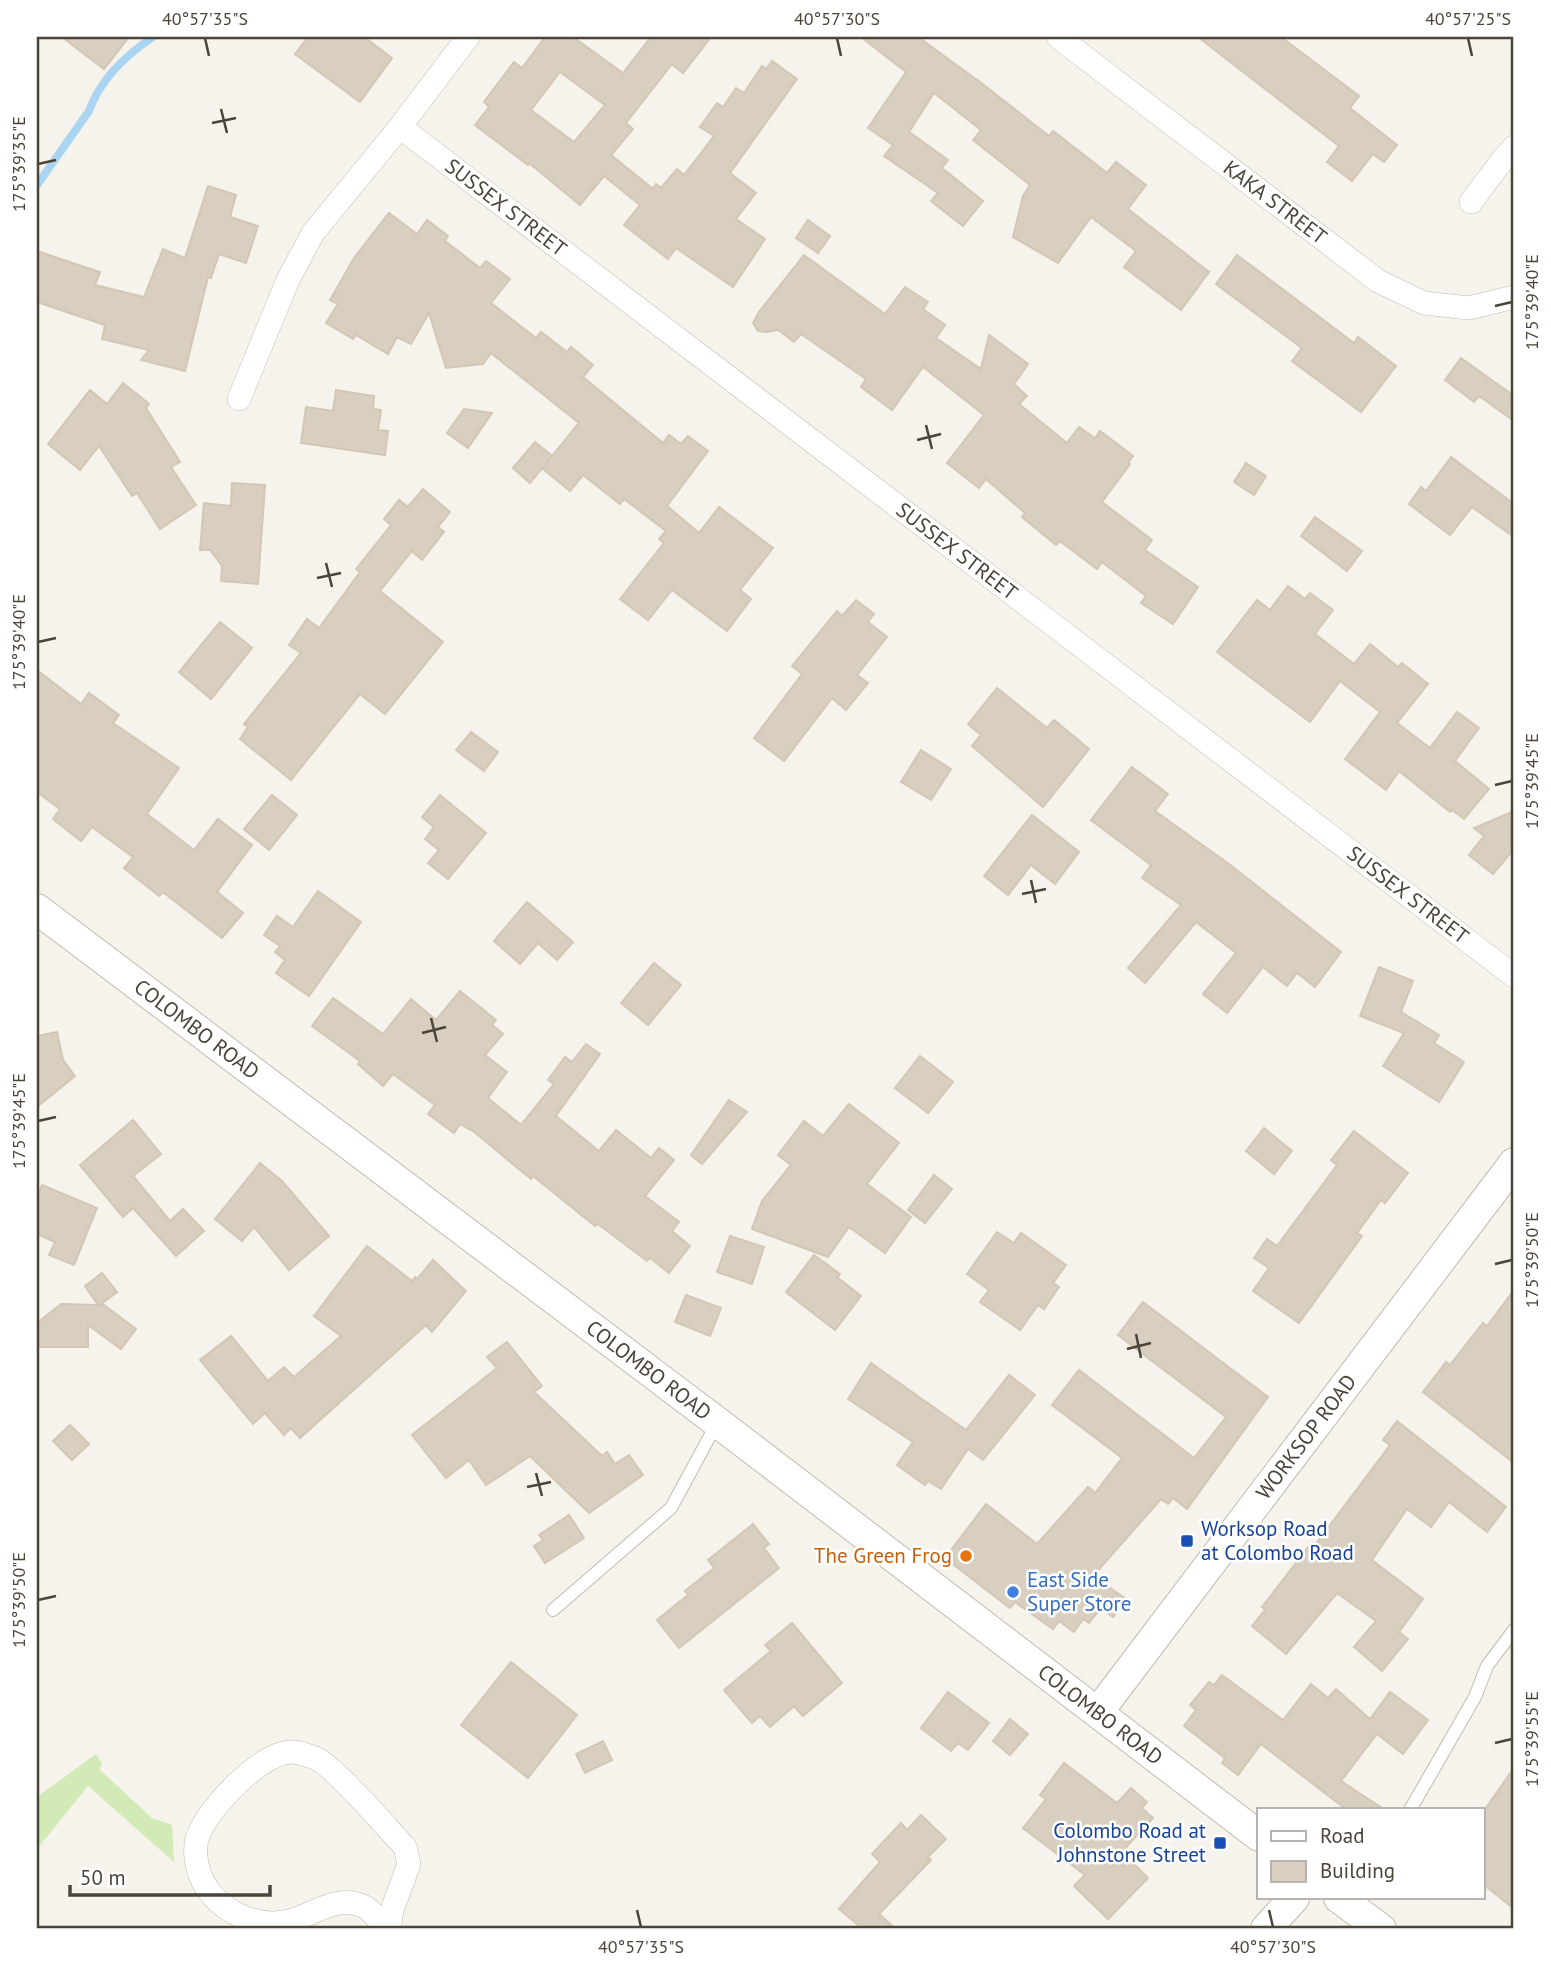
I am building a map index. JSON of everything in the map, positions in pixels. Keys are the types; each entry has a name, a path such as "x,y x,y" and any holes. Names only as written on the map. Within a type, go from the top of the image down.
{"street":[{"path":"239,399 288,280 313,233 400,127 468,37"},
{"name":"KAKA STREET","path":"1058,37 1378,281 1424,303 1469,308 1514,297"},
{"name":"SUSSEX STREET","path":"400,127 1514,976"},
{"path":"1471,202 1514,147"},
{"name":"COLOMBO ROAD","path":"37,909 718,1422 1257,1834"},
{"name":"WORKSOP ROAD","path":"1098,1712 1514,1163"},
{"path":"292,1752 318,1759 405,1847 410,1864 392,1910 388,1929 365,1907 343,1902 320,1908 290,1921 269,1923 242,1917 222,1905 207,1890 198,1869 195,1849 199,1832 215,1808 249,1771 272,1758 292,1752"},
{"path":"1266,1929 1293,1899"},
{"path":"1346,1900 1381,1929"}],"lane":[{"path":"554,1610 671,1508 718,1422"},
{"path":"1411,1808 1475,1697 1488,1666 1514,1630"}],"green space":[{"path":"96,1754 102,1764 100,1770 152,1818 172,1825 174,1862 88,1786 37,1849 37,1797"}],"building":[{"path":"62,37 129,37 104,69"},
{"path":"308,37 364,37 392,58 360,102 295,54"},
{"path":"545,37 573,37 623,73 651,37 711,37 683,73 672,64 626,123 633,129 611,155 653,189 656,184 661,188 677,169 684,175 714,136 700,127 717,103 723,107 736,88 744,93 762,66 766,69 772,61 797,79 730,173 756,193 736,219 765,239 733,287 676,248 668,259 624,225 640,205 604,176 580,205 529,163 528,165 475,125 489,107 484,102 514,62 522,68","holes":["560,72 605,105 574,142 531,110"]},
{"path":"861,37 918,37 1049,136 1053,131 1107,173 1116,162 1146,185 1128,209 1209,272 1181,310 1124,267 1136,251 1091,217 1058,263 1013,237 1023,196 1030,185 973,140 981,130 934,93 909,132 948,160 942,168 983,201 963,226 931,201 938,193 884,156 893,145 868,128 906,72"},
{"path":"1198,37 1281,37 1359,96 1350,108 1397,145 1384,162 1373,154 1352,181 1327,162 1339,146"},
{"path":"208,186 236,195 230,217 258,226 246,263 219,254 211,278 208,277 185,371 141,360 149,350 102,339 105,325 37,302 37,251 100,272 95,285 144,297 163,249 185,258"},
{"path":"389,213 417,234 427,220 448,236 445,241 480,268 486,261 510,279 491,303 536,338 541,332 567,352 571,347 593,365 583,377 663,443 669,435 681,444 688,436 708,451 667,506 699,533 719,507 773,548 740,590 751,599 727,631 672,590 648,620 620,599 664,543 659,539 666,531 624,499 620,504 583,475 570,491 542,468 579,423 491,353 483,364 446,368 429,313 411,344 397,337 388,354 356,335 353,339 326,323 338,304 330,300 354,258"},
{"path":"808,220 830,236 818,253 796,238"},
{"path":"804,255 885,314 905,287 928,302 923,309 945,325 936,338 981,369 989,335 1028,364 1014,384 1027,396 1019,404 1067,443 1079,427 1095,438 1100,431 1133,456 1102,502 1152,540 1145,550 1198,587 1173,624 1141,603 1146,596 1102,562 1097,569 1060,541 1056,545 1022,517 1025,513 986,479 979,488 947,463 984,415 923,367 892,410 861,387 866,379 801,334 794,342 778,330 758,331 753,323 759,312"},
{"path":"1237,255 1354,343 1358,337 1396,366 1361,412 1292,361 1302,348 1216,284"},
{"path":"1461,358 1514,396 1514,421 1479,396 1474,402 1445,380"},
{"path":"123,383 149,404 146,408 180,462 171,467 196,505 160,529 137,493 132,496 99,446 80,470 48,444 90,390 107,404"},
{"path":"336,390 374,396 373,409 381,410 378,430 388,431 385,455 301,443 306,407 333,411"},
{"path":"464,409 492,413 468,448 447,433"},
{"path":"535,442 552,456 530,483 513,468"},
{"path":"1451,457 1514,504 1514,537 1472,507 1450,535 1409,504 1421,487 1426,491"},
{"path":"1246,463 1266,476 1254,495 1234,482"},
{"path":"232,483 265,485 258,584 221,581 222,566 210,550 200,550 204,503 231,506"},
{"path":"423,489 450,512 438,527 444,532 422,560 412,551 380,591 443,642 385,714 360,694 291,780 240,739 248,727 244,724 301,653 289,645 307,619 319,628 360,572 356,569 391,525 384,519 399,500 408,507"},
{"path":"1315,517 1362,551 1347,571 1301,536"},
{"path":"1288,586 1305,599 1310,593 1333,610 1315,634 1354,664 1370,644 1398,667 1402,663 1428,684 1397,723 1430,748 1457,712 1479,728 1455,761 1489,789 1464,819 1452,810 1450,812 1399,771 1386,790 1345,759 1380,712 1340,681 1310,722 1217,652 1257,600 1270,610"},
{"path":"856,600 874,614 868,622 887,637 857,675 868,683 846,710 832,698 784,761 754,738 802,674 792,666 837,611 842,616"},
{"path":"220,622 252,648 211,699 179,672"},
{"path":"37,670 81,704 89,693 119,715 113,723 179,768 147,814 194,850 218,819 252,845 217,892 243,913 222,938 163,892 159,896 124,868 133,857 92,827 81,841 53,819 60,809 37,792"},
{"path":"997,688 1047,728 1054,720 1089,749 1043,807 972,746 981,735 968,724"},
{"path":"471,732 498,752 484,771 456,750"},
{"path":"921,750 951,769 931,800 901,782"},
{"path":"1132,767 1168,794 1155,811 1229,864 1341,952 1315,987 1297,973 1287,986 1263,967 1227,1013 1203,994 1236,953 1196,922 1145,983 1128,968 1181,905 1142,878 1151,865 1091,820"},
{"path":"272,795 297,815 269,850 244,829"},
{"path":"440,795 486,833 448,879 428,863 439,850 425,839 434,827 422,817"},
{"path":"1514,811 1514,849 1493,874 1469,855 1484,836 1474,828"},
{"path":"1032,815 1079,852 1055,884 1031,865 1008,895 984,876"},
{"path":"318,891 361,922 309,996 276,973 285,960 275,952 280,946 264,935 277,916 293,927"},
{"path":"527,902 573,942 557,960 538,943 520,964 494,941"},
{"path":"654,963 681,985 648,1025 621,1003"},
{"path":"1379,967 1413,981 1401,1012 1439,1035 1434,1043 1464,1062 1439,1102 1383,1066 1404,1033 1360,1016"},
{"path":"460,991 496,1020 492,1025 503,1034 485,1055 507,1072 488,1098 521,1125 554,1084 548,1080 565,1057 572,1062 586,1044 600,1054 556,1116 599,1151 616,1130 651,1158 659,1148 674,1160 645,1196 679,1222 672,1231 690,1246 669,1273 650,1258 647,1261 598,1224 595,1226 533,1176 531,1179 473,1131 460,1124 454,1133 428,1114 435,1105 393,1074 383,1086 358,1064 360,1061 312,1026 333,998 383,1034 411,999 436,1020"},
{"path":"57,1032 63,1060 75,1076 37,1107 37,1036"},
{"path":"920,1056 953,1082 928,1113 895,1088"},
{"path":"729,1100 747,1112 702,1164 691,1155"},
{"path":"849,1104 899,1143 867,1184 911,1217 885,1253 849,1227 828,1257 752,1229 762,1201 791,1165 778,1155 804,1121 823,1136"},
{"path":"133,1120 161,1154 133,1176 170,1221 183,1209 204,1231 176,1256 133,1208 123,1217 80,1165"},
{"path":"1264,1128 1292,1151 1274,1174 1246,1151"},
{"path":"1354,1131 1408,1173 1385,1203 1381,1200 1357,1233 1362,1236 1299,1323 1253,1291 1269,1268 1254,1258 1267,1239 1277,1246 1337,1165 1331,1160"},
{"path":"260,1163 282,1181 329,1236 289,1270 254,1227 242,1241 215,1219"},
{"path":"934,1175 952,1189 925,1223 908,1210"},
{"path":"42,1185 97,1208 74,1265 49,1255 55,1242 37,1234 37,1199"},
{"path":"997,1232 1014,1243 1021,1233 1066,1265 1053,1283 1059,1287 1044,1309 1038,1305 1020,1330 980,1302 989,1290 967,1274"},
{"path":"730,1236 764,1247 752,1284 717,1272"},
{"path":"367,1246 412,1281 415,1277 417,1279 433,1260 466,1291 432,1332 426,1325 300,1438 291,1428 284,1435 265,1413 253,1424 200,1360 231,1336 268,1381 284,1367 294,1377 341,1336 314,1316"},
{"path":"814,1255 840,1274 837,1277 861,1296 835,1330 786,1292"},
{"path":"102,1273 117,1292 100,1305 104,1305 136,1329 121,1349 88,1325 88,1347 37,1347 37,1323 61,1304 98,1305 85,1286"},
{"path":"1514,1290 1514,1463 1423,1392 1446,1362 1450,1365 1483,1323 1487,1326"},
{"path":"686,1295 721,1308 710,1336 675,1322"},
{"path":"1143,1302 1268,1397 1187,1509 1173,1498 1168,1504 1161,1499 1093,1576 1126,1599 1113,1617 1101,1608 1089,1623 1083,1619 1074,1632 1059,1621 1053,1629 1015,1602 1010,1608 945,1558 986,1504 1037,1544 1088,1487 1095,1493 1122,1458 1052,1405 1079,1370 1194,1458 1226,1417 1118,1335"},
{"path":"507,1342 542,1386 534,1392 602,1456 607,1452 615,1464 629,1455 643,1475 589,1513 530,1456 486,1485 469,1460 446,1478 412,1435 497,1368 487,1357"},
{"path":"871,1363 966,1430 1009,1375 1035,1395 983,1460 968,1449 941,1489 928,1481 925,1485 897,1465 913,1442 848,1399"},
{"path":"1397,1421 1506,1507 1487,1532 1449,1502 1431,1527 1407,1509 1372,1560 1423,1599 1399,1632 1408,1639 1382,1671 1354,1647 1376,1621 1337,1593 1286,1654 1252,1626 1265,1610 1262,1607 1309,1546 1312,1549 1390,1445 1383,1440"},
{"path":"70,1425 89,1444 72,1460 53,1441"},
{"path":"569,1515 584,1538 545,1563 534,1546 543,1540 539,1535"},
{"path":"753,1524 769,1544 764,1548 779,1568 679,1648 657,1620 688,1595 685,1591 714,1568 708,1560"},
{"path":"792,1623 842,1683 803,1716 794,1706 770,1727 760,1716 752,1723 724,1690 771,1651 765,1645"},
{"path":"511,1662 577,1715 528,1778 461,1725"},
{"path":"1222,1675 1283,1720 1311,1684 1328,1698 1336,1689 1370,1719 1390,1692 1428,1720 1403,1754 1377,1734 1341,1781 1382,1808 1344,1808 1261,1744 1238,1775 1222,1763 1225,1758 1184,1726 1196,1710 1190,1705 1209,1682 1214,1685"},
{"path":"948,1692 989,1723 968,1750 958,1743 951,1751 921,1728"},
{"path":"1010,1719 1028,1734 1010,1755 993,1741"},
{"path":"603,1741 612,1760 585,1773 576,1754"},
{"path":"1064,1763 1117,1803 1131,1788 1147,1802 1142,1808 1153,1818 1126,1847 1128,1850 1124,1854 1148,1878 1108,1919 1074,1886 1085,1875 1023,1828 1046,1799 1040,1795"},
{"path":"1514,1768 1514,1909 1484,1885 1484,1811"},
{"path":"921,1815 946,1839 928,1857 931,1860 879,1914 896,1929 863,1929 839,1909 880,1862 872,1854 901,1823 907,1830"}],"waterway":[{"path":"37,185 89,111 107,79 124,60 153,37"}],"place":[{"name":"Worksop Road at Colombo Road","path":"1187,1541"},
{"name":"The Green Frog","path":"966,1556"},
{"name":"East Side Super Store","path":"1013,1592"},
{"name":"Colombo Road at Johnstone Street","path":"1220,1843"}]}
